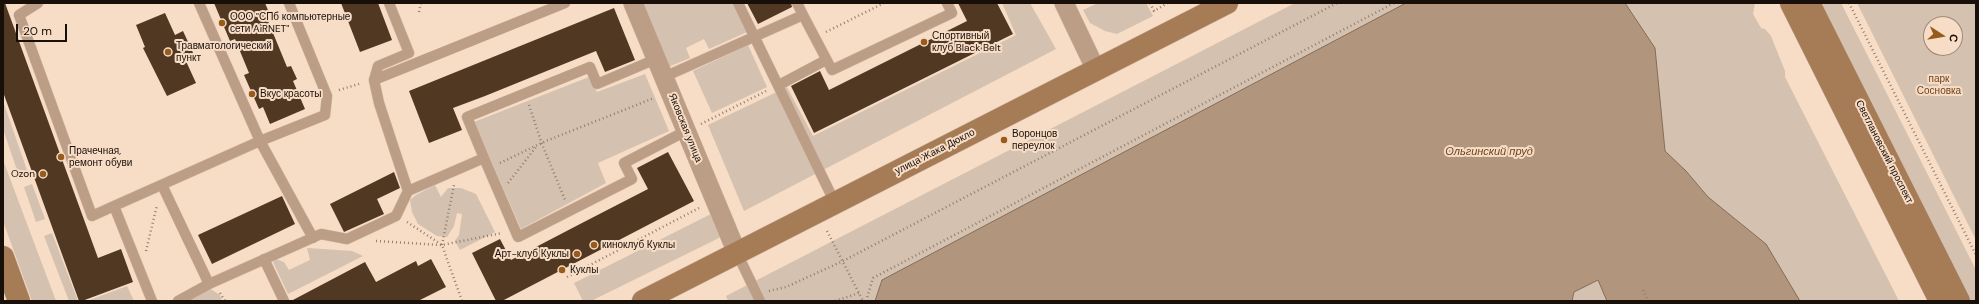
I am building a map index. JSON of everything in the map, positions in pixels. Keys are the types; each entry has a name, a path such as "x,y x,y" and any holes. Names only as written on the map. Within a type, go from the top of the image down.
{"street":[{"name":"Яковская улица","path":"633,3 737,253"},
{"path":"1064,3 1096,70"},
{"name":"улица Жака Дюкло","path":"657,298 737,253 1227,3"},
{"name":"Светлановский проспект","path":"1791,3 1940,301"},
{"name":"Светлановский проспект","path":"1809,3 1959,301"},
{"path":"3,257 19,301"}],"lane":[{"path":"38,3 19,16 92,216 260,141 325,116 328,96 289,3"},
{"path":"200,3 260,141 313,238"},
{"path":"389,3 409,53 378,66 374,80 379,103 408,190"},
{"path":"374,80 566,3"},
{"path":"738,3 835,203"},
{"path":"797,3 832,70 952,12 947,3"},
{"path":"667,84 755,37 803,16"},
{"path":"656,59 597,84 590,68 467,117 518,237 632,178 624,163 686,131"},
{"path":"779,85 826,60"},
{"path":"178,301 209,284 321,234 347,239 396,216 408,190 484,158"},
{"path":"162,185 209,284"},
{"path":"114,206 152,301"},
{"path":"737,253 758,297"},
{"path":"264,259 284,301"}],"path":[{"path":"418,12 420,3"},
{"path":"814,37 884,3"},
{"path":"1150,3 1154,11 1168,3"},
{"path":"758,297 786,288 844,261 1337,3"},
{"path":"864,301 872,278 1394,3"},
{"path":"1849,3 1976,255"},
{"path":"328,96 350,85 374,80"},
{"path":"489,169 667,84"},
{"path":"686,131 779,85"},
{"path":"525,94 542,144 569,211"},
{"path":"500,195 537,146"},
{"path":"458,169 442,245 462,301"},
{"path":"141,273 162,185"},
{"path":"567,277 715,200"},
{"path":"396,216 442,245"},
{"path":"347,239 442,245 515,231"},
{"path":"827,231 864,301"},
{"path":"1643,290 1648,301"},
{"path":"835,301 859,293"}],"green space":[{"path":"643,3 732,3 747,32 709,49 704,39 686,48 690,58 668,67"},
{"path":"1002,3 1030,3 1056,49 744,211 708,125 787,87 813,136 1016,35"},
{"path":"1098,3 1146,3 1153,16 1117,34 1105,31 1090,23 1083,10"},
{"name":"Ольгинский пруд","path":"1295,3 1755,3 1753,14 1761,28 1765,29 1771,36 1785,71 1785,77 1899,301 728,301 726,296"},
{"path":"1815,3 1841,3 1976,270 1976,301 1965,301"},
{"name":"парк Сосновка","path":"1857,3 1976,3 1976,240"},
{"path":"748,45 767,87 712,113 693,71"},
{"path":"645,74 669,131 598,163 606,183 521,229 474,122 589,77 597,92"},
{"path":"3,101 29,176 20,179 3,129"},
{"path":"3,160 56,301 32,301 3,221"},
{"path":"32,184 45,219 36,222 24,187"},
{"path":"435,185 441,197 448,188 461,188 476,194 495,232 460,250 455,241 459,235 462,214 457,213 454,226 447,237 437,236 418,224 412,212 410,200 416,195"},
{"path":"713,213 723,236 591,301 583,301 574,283"},
{"path":"52,233 78,301 69,301 44,236"},
{"path":"307,248 352,251 363,256 288,294 273,262 276,259 284,262 289,270 310,260"},
{"path":"127,286 134,301 87,301"},
{"path":"209,288 220,295 222,301 184,301"}],"water":[{"name":"Ольгинский пруд","path":"1406,3 1625,3 1655,48 1665,151 1686,171 1708,197 1766,244 1800,301 1607,301 1598,280 1574,292 1572,301 875,301 882,280"}],"building":[{"path":"3,3 5,3 98,258 121,249 133,282 82,301 79,301 3,92"},
{"path":"214,3 265,3 270,15 266,16 287,67 291,66 297,79 293,81 305,109 270,124 263,107 259,109 244,75 249,73 235,39 230,41"},
{"path":"341,3 378,3 392,40 360,52"},
{"path":"747,3 791,3 792,7 758,24"},
{"path":"958,3 997,3 1013,34 814,133 791,86 820,71 829,90 967,21"},
{"path":"614,8 635,60 605,72 596,51 453,108 462,130 429,143 409,91"},
{"name":"Травматологический пункт","path":"165,13 175,35 183,31 194,55 185,59 196,83 167,96 143,48 145,47 136,25"},
{"path":"668,152 694,201 502,301 496,301 472,253 500,239 511,260 648,189 637,168"},
{"path":"394,172 400,188 377,199 384,214 344,232 330,204"},
{"path":"282,196 295,224 212,264 198,235"},
{"path":"431,259 446,287 418,301 291,301 365,262 376,282 416,261 418,266"}],"place":[{"name":"ООО \"СПб компьютерные сети AiRNET\"","path":"222,23"},
{"name":"Спортивный клуб Black Belt","path":"924,42"},
{"name":"Травматологический пункт","path":"168,52"},
{"name":"Вкус красоты","path":"252,94"},
{"name":"Воронцов переулок","path":"1004,140"},
{"name":"Прачечная, ремонт обуви","path":"61,157"},
{"name":"Ozon","path":"43,174"},
{"name":"киноклуб Куклы","path":"594,245"},
{"name":"Арт-клуб Куклы","path":"577,254"},
{"name":"Куклы","path":"562,270"}]}
